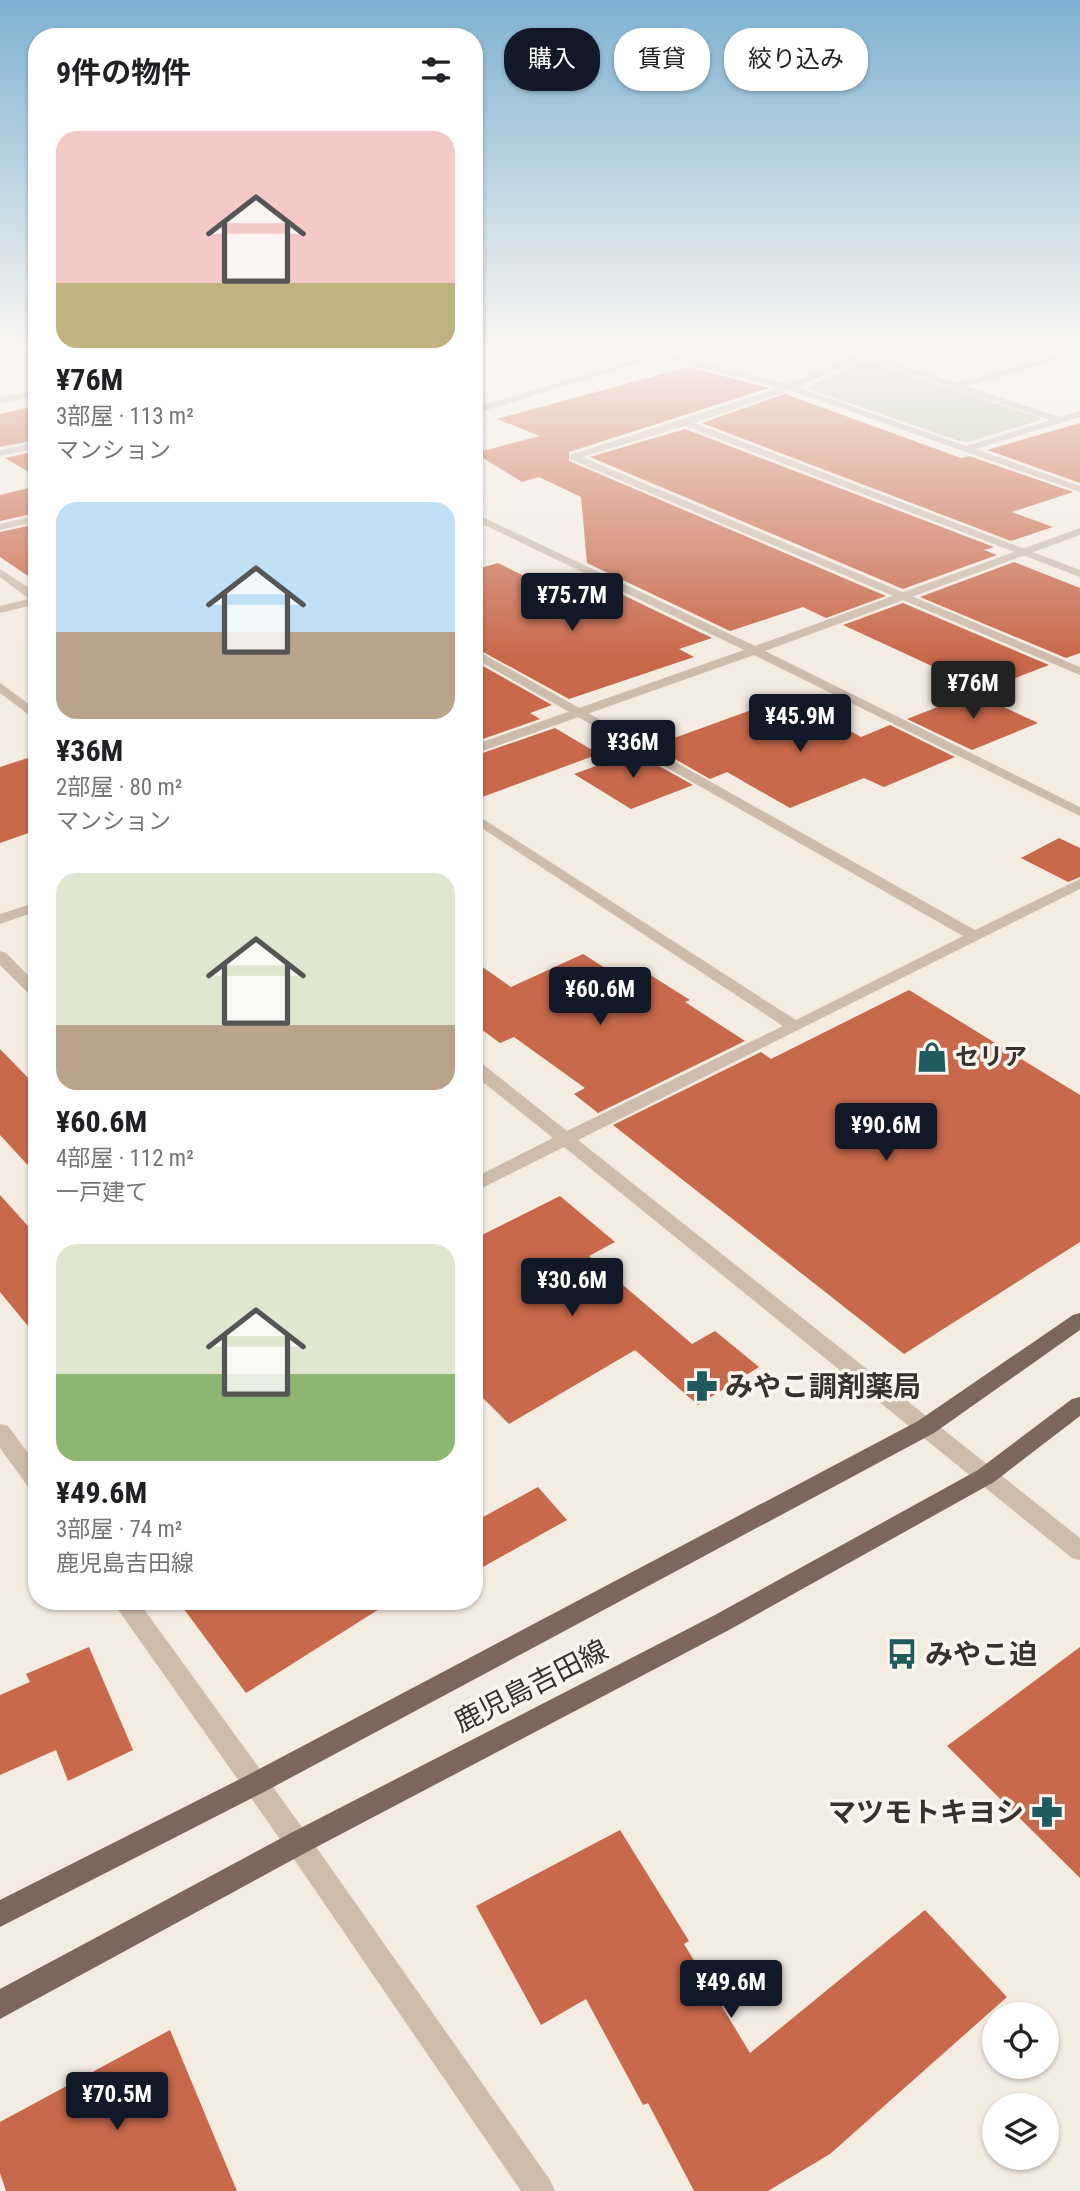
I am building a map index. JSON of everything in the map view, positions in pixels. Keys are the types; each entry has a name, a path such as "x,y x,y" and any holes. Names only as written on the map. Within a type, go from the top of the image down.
{"main road":[{"name":"鹿児島吉田線","path":"0,1914 255,1784 926,1427 1080,1320"},
{"name":"鹿児島吉田線","path":"0,2005 298,1843 721,1623 986,1476 1080,1405"}],"street":[{"path":"595,450 573,457 1080,671"},
{"path":"757,450 1080,573"},
{"path":"971,450 1080,489"},
{"path":"0,527 28,520"},
{"path":"483,520 1080,812"},
{"path":"483,747 906,597 1080,531"},
{"path":"0,572 28,593"},
{"path":"0,610 28,602"},
{"path":"483,658 976,937"},
{"path":"0,687 28,710"},
{"path":"483,823 795,1027"},
{"path":"483,1181 1080,883"},
{"path":"0,919 28,909"},
{"path":"0,956 28,984"},
{"path":"483,1073 1080,1551"},
{"path":"0,1432 28,1470"},
{"path":"130,1610 298,1843 539,2191"}],"building":[{"path":"574,450 569,452 569,461 886,596 826,618 803,607 730,631 587,563 581,497 539,477 522,482 483,458 483,451"},
{"path":"613,450 741,450 994,547 984,550 997,555 903,589 590,457"},
{"path":"773,450 940,450 961,458 969,456 1073,492 1012,512 1053,527 1011,541"},
{"path":"988,450 1080,450 1080,483"},
{"path":"28,453 28,472 5,458"},
{"path":"28,488 28,515 0,521 0,495"},
{"path":"28,526 28,576 0,557 0,532"},
{"path":"1014,562 1080,588 1080,653 1066,658 920,597"},
{"path":"498,563 591,610 588,578 712,638 679,649 694,657 569,699 483,652 483,567"},
{"path":"903,603 1049,665 984,690 843,625"},
{"path":"483,666 552,705 530,713 540,719 483,739"},
{"path":"974,693 1038,723 972,750 907,719"},
{"path":"774,702 829,732 843,727 861,737 890,725 955,757 884,787 864,778 790,808 727,772 710,779 652,746"},
{"path":"555,728 599,754 483,797 483,753"},
{"path":"634,752 693,785 631,809 574,774"},
{"path":"28,758 28,833 0,843 0,767"},
{"path":"1059,838 1080,848 1080,877 1068,882 1021,858"},
{"path":"583,954 624,980 644,971 690,1000 685,1002 745,1041 598,1113 574,1094 585,1088 514,1037 500,1043 483,1031 483,967 511,987"},
{"path":"909,990 1080,1095 1080,1242 904,1354 613,1125 761,1052 771,1059"},
{"path":"0,1049 28,1078 28,1165 0,1135"},
{"path":"0,1195 28,1226 28,1326 0,1292"},
{"path":"560,1196 615,1242 589,1256 692,1344 715,1331 759,1367 698,1405 635,1350 509,1424 483,1398 483,1234"},
{"path":"538,1487 567,1520 483,1567 483,1517"},
{"path":"185,1610 378,1610 246,1693"},
{"path":"89,1647 133,1750 68,1781 56,1750 0,1775 0,1695 30,1682 26,1674"},
{"name":"マツモトキヨシ","path":"1080,1647 1080,1878 947,1746"},
{"path":"620,1830 689,1941 684,1944 750,2053 925,1910 1007,1997 1001,2002 982,2002 982,2019 830,2154 768,2191 694,2191 648,2103 643,2105 586,1999 541,2025 476,1906"},
{"path":"170,2030 237,2191 6,2191 0,2173 0,2122"}],"place":[{"name":"セリア","path":"932,1057"},
{"name":"みやこ調剤薬局","path":"702,1386"},
{"name":"みやこ迫","path":"902,1654"},
{"name":"マツモトキヨシ","path":"1047,1812"}]}
